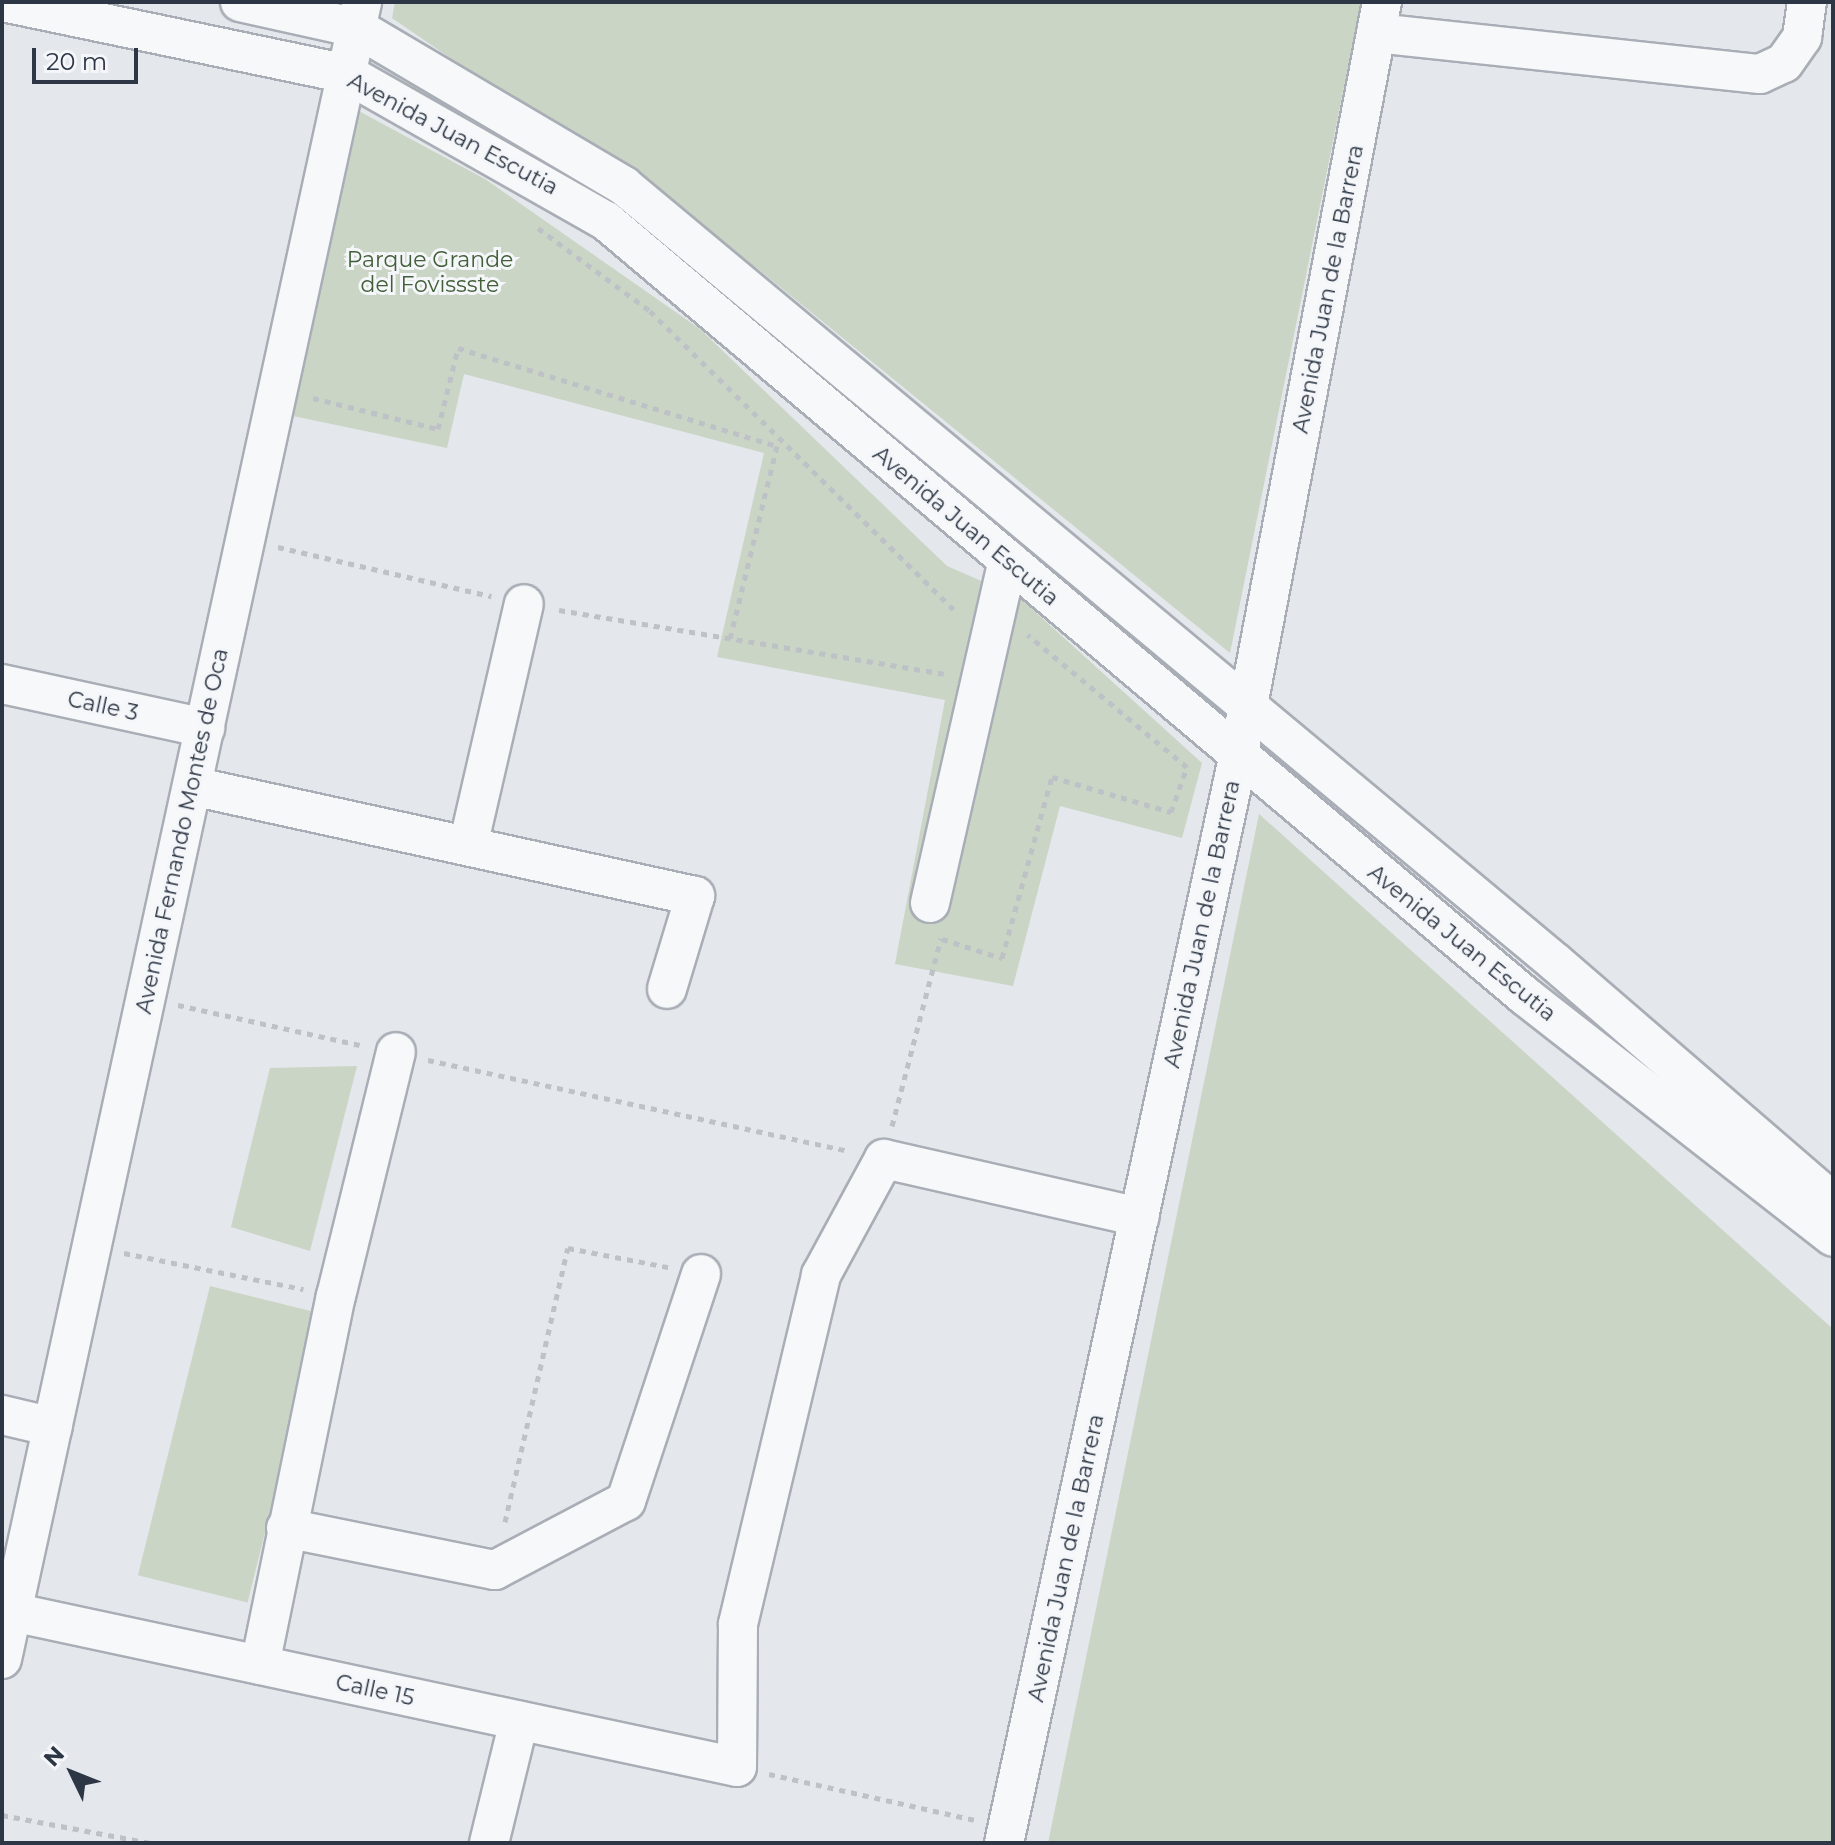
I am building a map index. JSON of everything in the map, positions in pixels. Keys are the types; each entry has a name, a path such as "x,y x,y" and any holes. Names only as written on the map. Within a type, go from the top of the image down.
{"street":[{"name":"Avenida Juan Escutia","path":"3,2 347,74 606,221 1238,758 1525,996 1833,1237"},
{"name":"Avenida Juan Escutia","path":"240,2 360,15 624,186 1249,705 1556,963 1833,1202"},
{"path":"1379,18 1760,74 1784,63 1802,37 1807,2"},
{"name":"Avenida Fernando Montes de Oca","path":"2,1659 360,15"},
{"name":"Avenida Juan de la Barrera","path":"1006,1835 1249,705 1379,18"},
{"path":"935,921 978,680 1008,560"},
{"path":"468,846 524,604"},
{"name":"Calle 3","path":"2,684 205,728"},
{"path":"192,786 695,896 667,989"},
{"path":"1525,996 1556,963"},
{"path":"260,1665 336,1296 396,1052"},
{"path":"737,1767 738,1624 821,1275 884,1159 1139,1217"},
{"path":"286,1528 495,1570 626,1501 701,1274"},
{"path":"2,1415 53,1427"},
{"name":"Calle 15","path":"12,1612 737,1767"},
{"path":"489,1843 519,1721"}],"path":[{"path":"146,998 884,1159 935,921 1002,958 1052,777 1171,812 1187,767 1013,623 965,621 650,311 523,216"},
{"path":"304,395 438,429 458,348 777,446 730,639"},
{"path":"246,539 524,604 978,680"},
{"path":"92,1247 336,1296"},
{"path":"495,1570 568,1248 701,1274"},
{"path":"737,1767 1006,1835"},
{"path":"2,1815 150,1843"}],"green space":[{"path":"395,2 1361,2 1230,653 758,269 392,18"},
{"name":"Parque Grande del Fovissste","path":"355,109 485,179 700,329 947,566 1020,598 1202,763 1182,838 1060,806 1013,986 895,964 945,700 717,657 764,453 464,374 447,448 288,415"},
{"path":"1259,814 1833,1329 1833,1843 1048,1843"},
{"path":"357,1066 310,1251 231,1227 270,1068"},
{"path":"210,1286 320,1313 248,1602 138,1575"}]}
